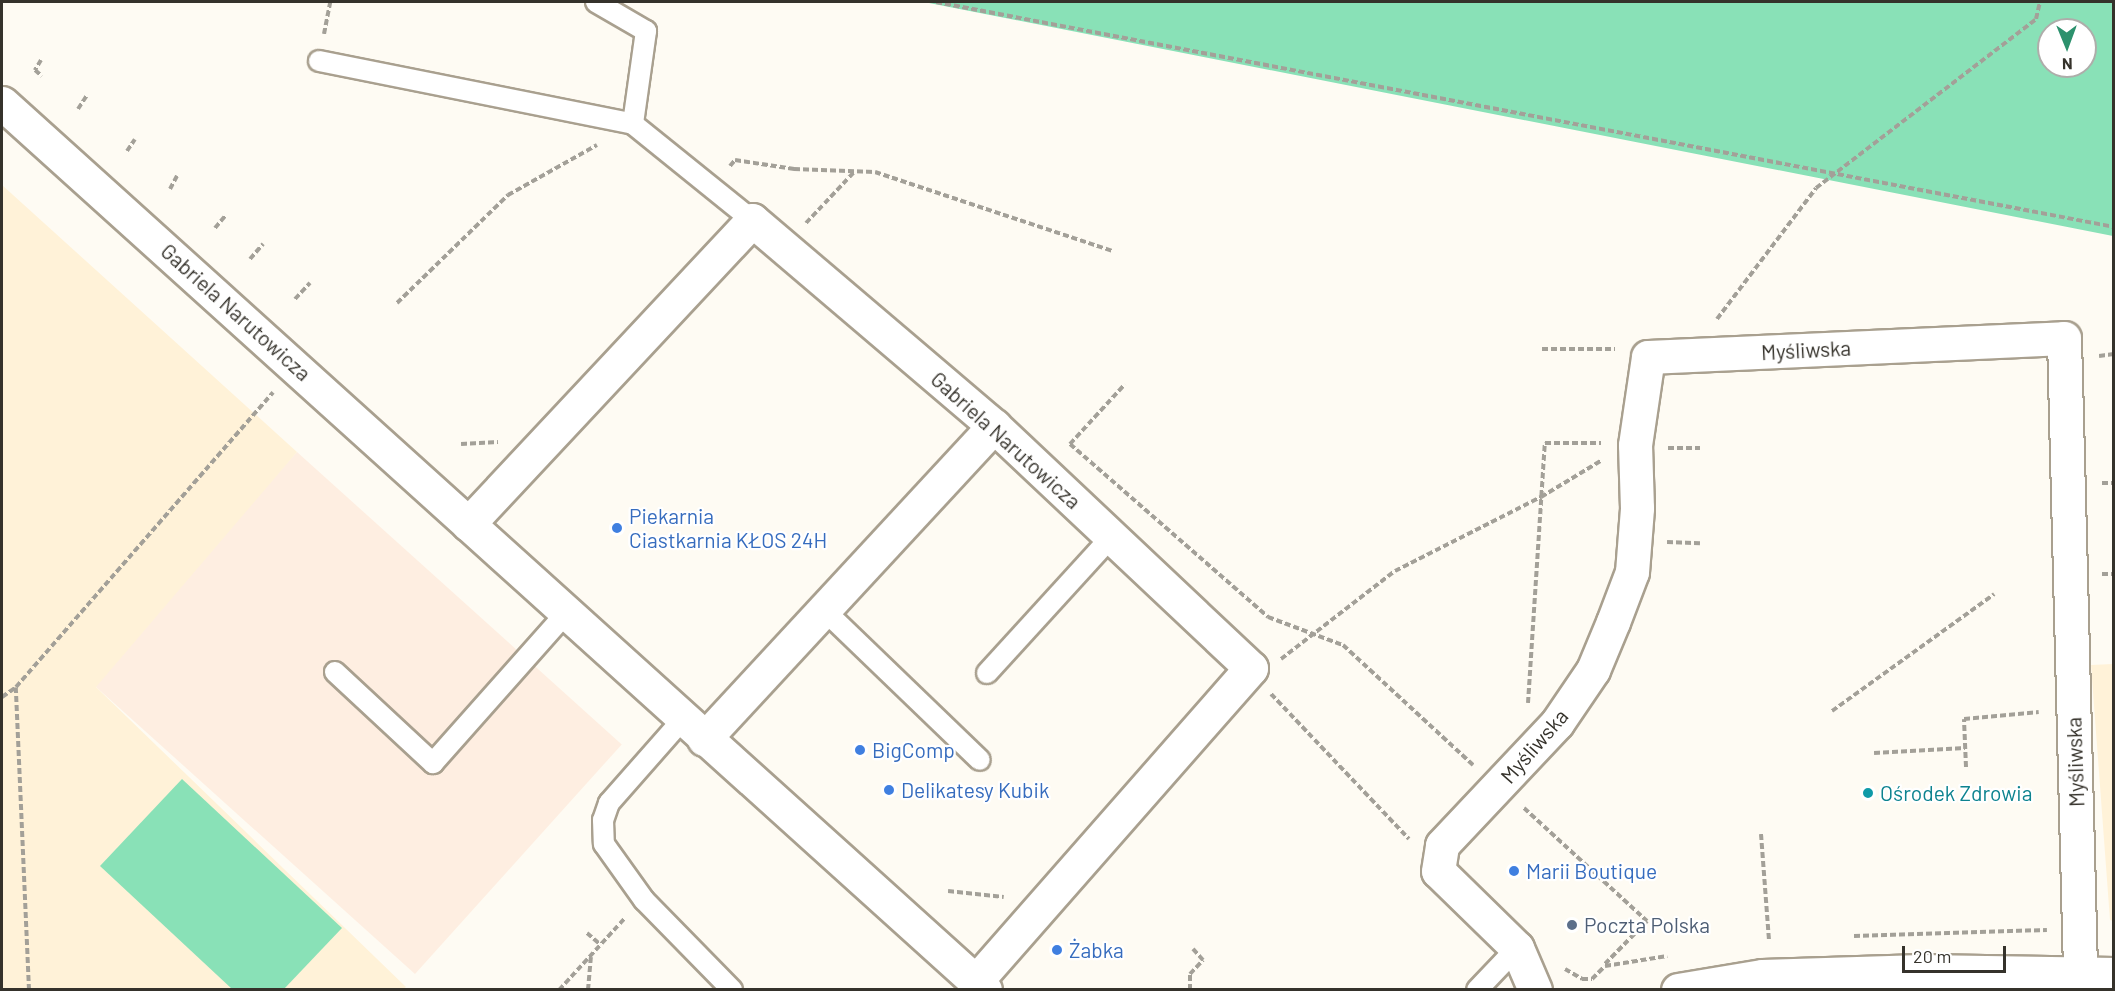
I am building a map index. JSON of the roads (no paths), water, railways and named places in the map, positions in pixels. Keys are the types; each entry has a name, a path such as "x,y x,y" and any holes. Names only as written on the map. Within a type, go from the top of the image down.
{"street":[{"name":"Gabriela Narutowicza","path":"2,103 693,729 981,985 1254,672 993,426 752,220"},
{"path":"468,524 752,220"},
{"name":"Myśliwska","path":"1517,948 1438,870 1443,845 1509,796 1593,670 1632,573 1637,508 1635,445 1648,357 2064,338 2080,971"},
{"path":"693,729 824,610 993,426"},
{"path":"1517,948 1535,990"},
{"path":"1678,990 1762,976 2080,971 2114,974"}],"lane":[{"path":"596,2 646,31 633,124"},
{"path":"319,61 633,124 752,220"},
{"path":"987,673 1112,536"},
{"path":"824,610 980,760"},
{"path":"335,672 433,763 567,614"},
{"path":"693,729 609,803 603,820 604,844 644,900 732,990"},
{"path":"1477,990 1517,948"}],"place":[{"name":"Piekarnia Ciastkarnia KŁOS 24H","path":"617,528"},
{"name":"BigComp","path":"860,750"},
{"name":"Delikatesy Kubik","path":"889,790"},
{"name":"Ośrodek Zdrowia","path":"1868,793"},
{"name":"Marii Boutique","path":"1514,871"},
{"name":"Poczta Polska","path":"1572,925"},
{"name":"Żabka","path":"1057,950"}]}
